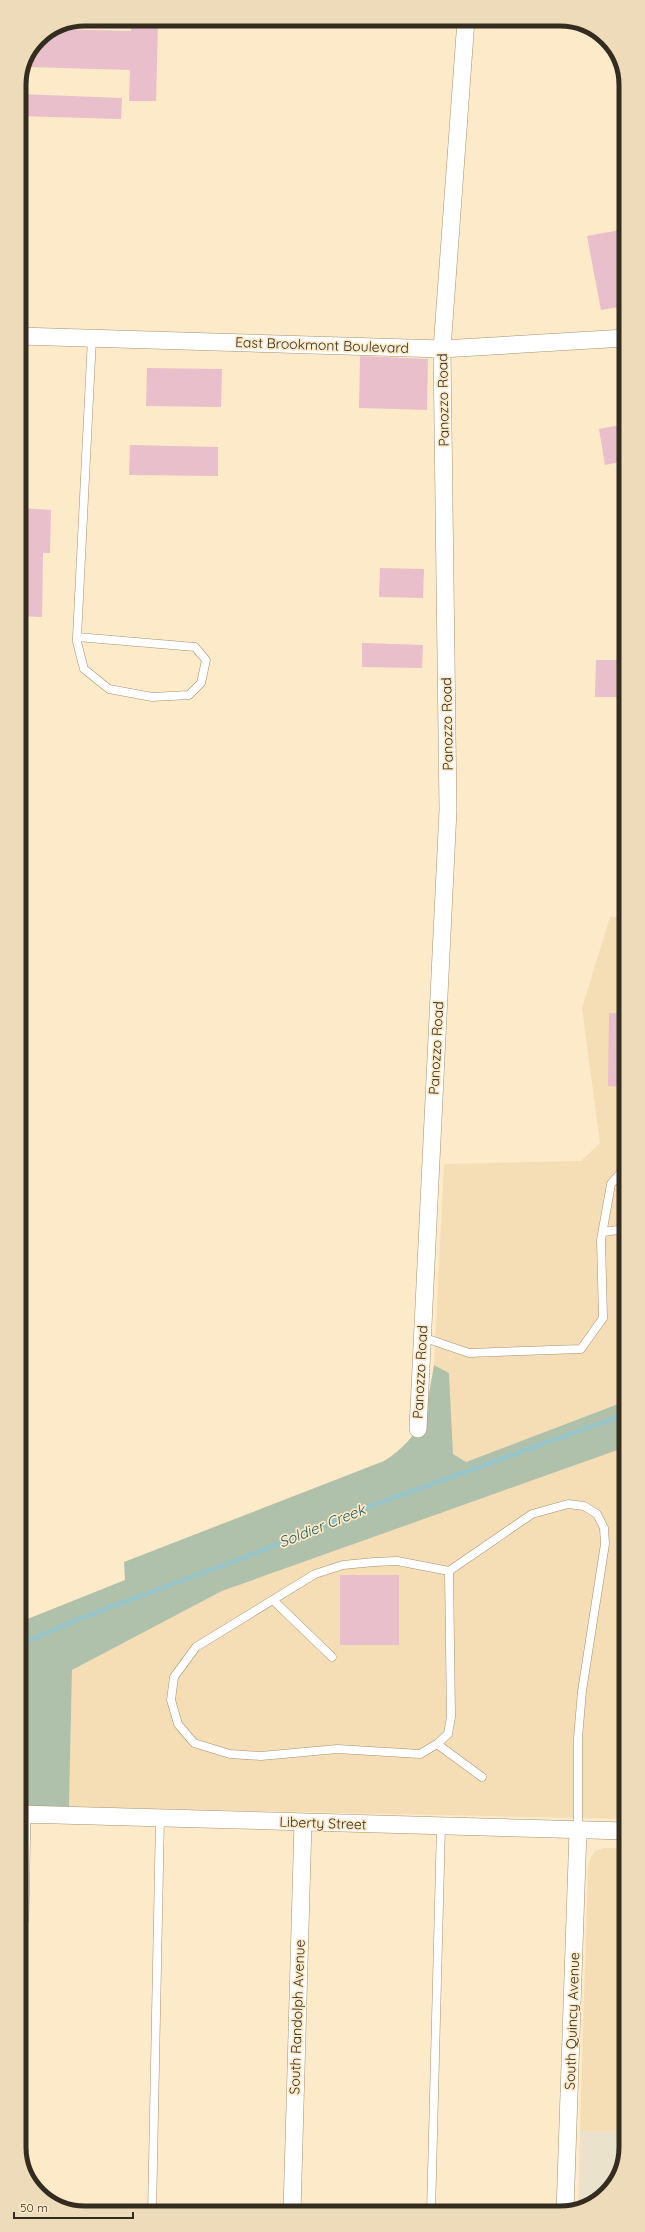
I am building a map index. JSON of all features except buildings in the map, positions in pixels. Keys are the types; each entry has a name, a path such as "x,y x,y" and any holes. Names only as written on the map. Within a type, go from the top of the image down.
{"street":[{"name":"Panozzo Road","path":"418,1428 448,810 442,349 466,26"},
{"name":"East Brookmont Boulevard","path":"26,336 442,349 619,338"},
{"name":"Liberty Street","path":"26,1814 619,1831"},
{"name":"South Randolph Avenue","path":"292,2206 303,1822"},
{"name":"South Quincy Avenue","path":"565,2206 578,1830"}],"lane":[{"path":"77,637 196,647 206,660 201,683 189,695 152,697 109,689 84,669 77,637 92,338"},
{"path":"422,1337 469,1353 581,1349 603,1318 603,1232 612,1184 619,1175"},
{"path":"603,1232 619,1231"},
{"path":"449,1571 452,1717 448,1734 437,1744 420,1754 337,1749 261,1756 230,1754 194,1743 178,1724 171,1700 174,1677 196,1647 315,1574 343,1565 397,1561 449,1571 532,1514 568,1504 584,1506 597,1514 604,1528 605,1544 582,1691 578,1738 578,1830"},
{"path":"273,1600 332,1657"},
{"path":"437,1744 482,1777"},
{"path":"152,2206 160,1818"},
{"path":"431,2206 441,1826"}],"shaded area":[{"path":"610,917 619,917 619,1404 466,1462 453,1454 449,1373 434,1365 444,1164 581,1161 600,1143 582,1008"},
{"path":"619,1449 619,1819 69,1807 72,1670 222,1591"},
{"path":"604,1848 619,1848 619,2132 580,2131 588,1868 591,1857 595,1851"},
{"path":"580,2131 619,2132 618,2158 611,2176 596,2194 578,2202"}],"green space":[{"path":"434,1365 449,1373 453,1454 466,1462 619,1404 619,1449 222,1591 72,1670 69,1807 26,1806 26,1620 125,1580 124,1562 384,1461 398,1451 416,1431 429,1395"}],"waterway":[{"name":"Soldier Creek","path":"26,1641 89,1615 248,1556 376,1504 619,1417"}]}
